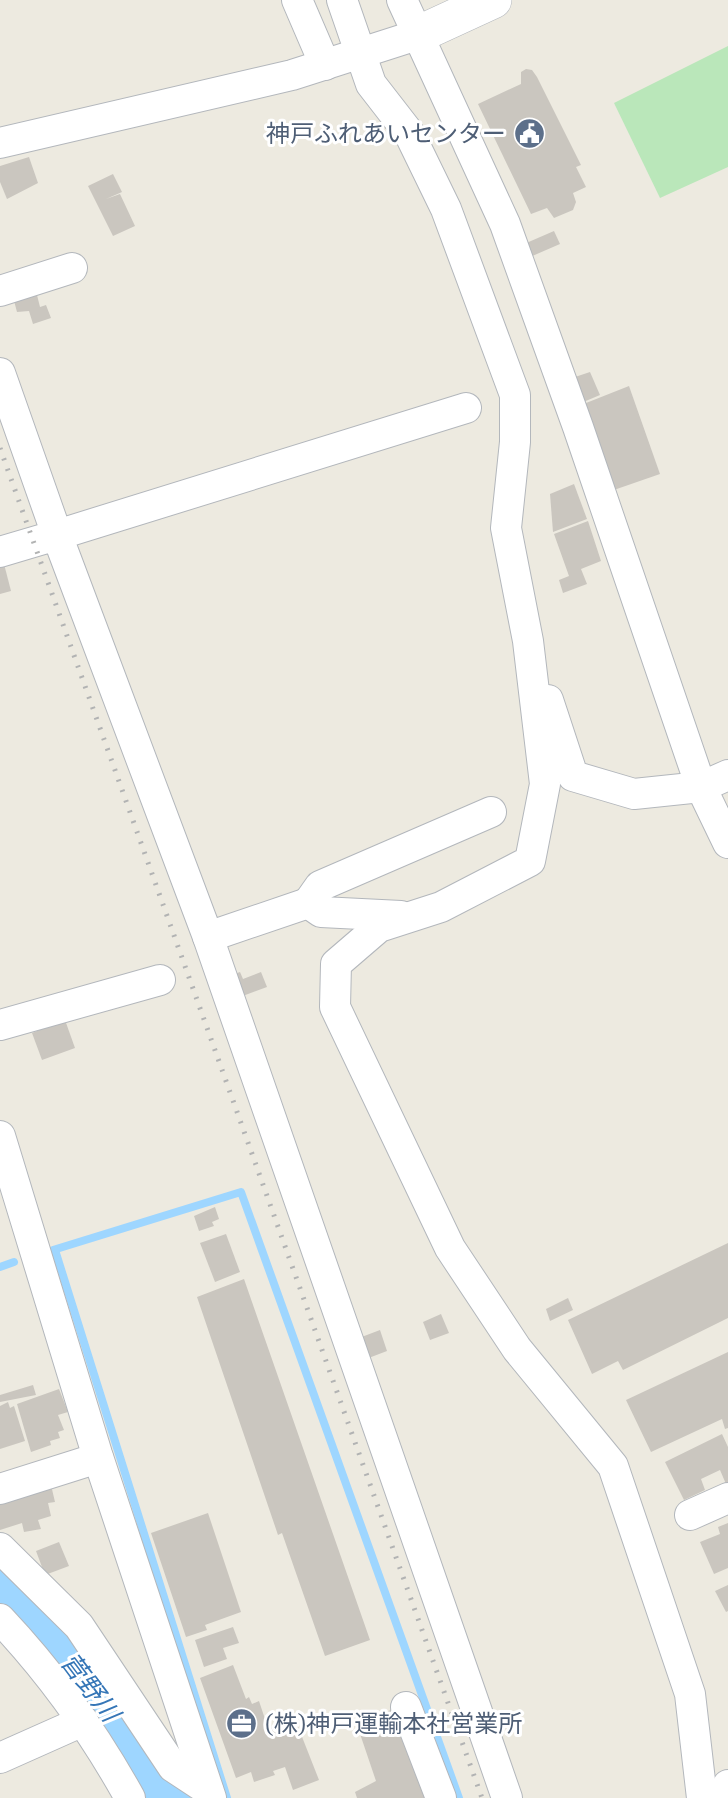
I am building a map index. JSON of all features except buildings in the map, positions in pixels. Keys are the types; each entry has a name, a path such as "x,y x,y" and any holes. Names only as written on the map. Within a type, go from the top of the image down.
{"street":[{"path":"297,0 325,65"},
{"path":"342,0 371,84 409,133 446,209 515,395 515,442 506,528 528,641 545,784 530,860 441,906 379,927 336,964 335,1007 450,1248 517,1349 613,1465 690,1694 702,1798"},
{"path":"402,0 505,224 578,427 701,787 728,843"},
{"path":"0,143 361,55 416,35 493,0"},
{"path":"0,291 72,268"},
{"path":"0,373 57,535 208,937 507,1798"},
{"path":"0,552 467,408"},
{"path":"528,641 573,776 634,794 701,787 728,775"},
{"path":"208,937 308,903 320,886 491,813"},
{"path":"308,903 321,912 408,917"},
{"path":"0,1025 160,980"},
{"path":"0,1136 98,1458 209,1794"},
{"path":"0,1489 98,1458"},
{"path":"690,1515 728,1498"},
{"path":"0,1548 79,1626 173,1767 209,1794"},
{"path":"0,1619 39,1660 83,1721 130,1798"},
{"path":"406,1707 441,1798"},
{"path":"0,1758 83,1721"},
{"path":"723,1798 728,1785"}],"green space":[{"path":"728,46 728,167 660,198 614,103"}],"waterway":[{"path":"53,1250 241,1192 459,1798"},
{"path":"55,1250 227,1798"},
{"path":"0,1267 14,1262"},
{"name":"菅野川","path":"0,1586 48,1634 91,1686 167,1798"}],"railway":[{"path":"0,448 482,1798"}],"place":[{"name":"神戸ふれあいセンター","path":"529,134"},
{"name":"(株)神戸運輸本社営業所","path":"242,1724"}]}
